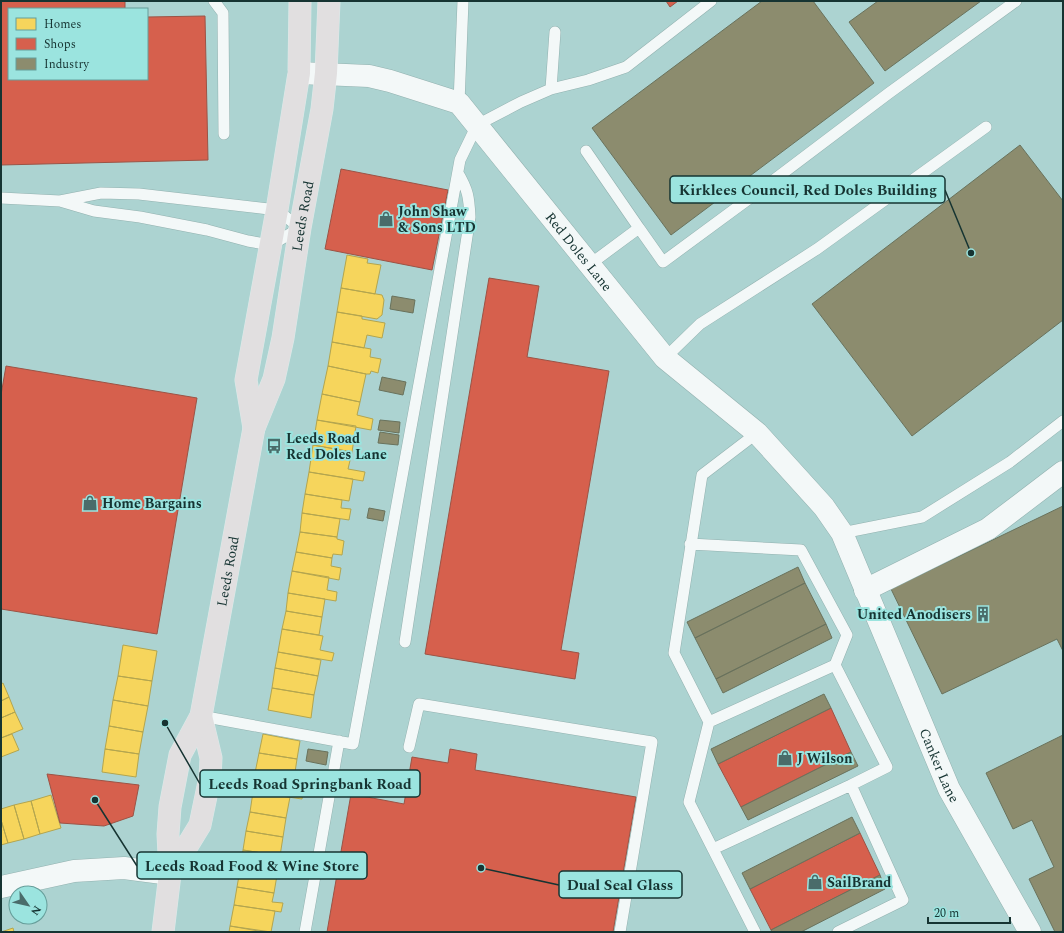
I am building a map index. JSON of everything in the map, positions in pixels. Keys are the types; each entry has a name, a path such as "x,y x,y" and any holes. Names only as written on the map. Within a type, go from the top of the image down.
{"main road":[{"name":"Leeds Road","path":"254,428 246,380 278,210 298,72 300,1"},
{"name":"Leeds Road","path":"163,932 170,874 168,818 180,755 201,716 254,428 274,379 283,338 300,228 322,109 326,73 329,1"},
{"name":"Leeds Road","path":"170,874 200,825 210,777 211,758 201,716"}],"street":[{"path":"298,72 369,76 390,81 459,103"},
{"name":"Red Doles Lane","path":"459,103 666,358 757,433 824,507"},
{"path":"865,590 988,529 1063,472"},
{"name":"Canker Lane","path":"824,507 842,533 949,789 1030,932"},
{"path":"1,887 74,871 124,868 170,874"}],"lane":[{"path":"214,1 223,13 224,134"},
{"path":"459,103 463,1"},
{"path":"201,716 353,744 460,160 476,125 551,89 588,80 626,67 711,1"},
{"path":"586,151 663,262 889,93 1016,1"},
{"path":"551,89 555,32"},
{"path":"666,358 700,324 817,249 986,126"},
{"path":"405,642 470,217 469,198 466,186 458,173"},
{"path":"1,198 60,201 94,211 140,217 207,230 248,241 271,245 300,228 278,210 139,194 101,193 60,201"},
{"path":"589,265 640,228"},
{"path":"842,533 922,516 1010,462 1063,421"},
{"path":"755,932 689,802 709,722 674,653 702,475 757,433"},
{"path":"690,544 801,550 847,635 835,665 709,722"},
{"path":"713,849 887,767 835,665"},
{"path":"409,746 419,704 652,742 620,932"},
{"path":"304,932 339,741"},
{"path":"838,932 904,900 851,785"}],"building: Homes":[{"path":"347,255 368,259 367,263 381,265 375,294 341,288"},
{"path":"341,288 382,295 384,300 382,315 377,319 337,312"},
{"path":"337,312 362,316 362,319 385,323 382,338 367,335 364,348 332,342"},
{"path":"332,342 371,349 370,357 381,359 378,373 371,371 370,374 366,374 328,366"},
{"path":"328,366 366,374 360,402 322,394"},
{"path":"322,394 360,402 357,415 373,419 371,430 317,420"},
{"path":"317,420 356,426 352,452 313,445"},
{"path":"313,445 352,452 348,469 365,472 363,481 309,472"},
{"path":"309,472 353,479 349,501 305,494"},
{"path":"305,494 342,500 341,508 351,509 349,520 302,513"},
{"path":"302,513 340,519 337,537 300,532"},
{"path":"300,532 337,537 337,539 344,541 342,555 333,554 332,558 296,552"},
{"path":"296,552 332,558 331,566 341,568 339,580 292,571"},
{"path":"292,571 329,577 327,590 337,592 336,601 288,593"},
{"path":"288,593 325,599 322,617 286,611"},
{"path":"286,611 322,617 319,635 282,629"},
{"path":"282,629 323,636 320,650 334,653 332,661 278,652"},
{"path":"123,645 157,651 152,681 118,676"},
{"path":"278,652 321,660 318,676 275,668"},
{"path":"275,668 318,676 314,695 272,688"},
{"path":"118,676 152,681 148,706 113,700"},
{"path":"3,683 9,697 1,701 1,684"},
{"path":"272,688 314,695 311,718 268,710"},
{"path":"9,697 15,712 1,718 1,701"},
{"path":"113,700 148,706 143,732 109,726"},
{"path":"15,712 23,729 1,738 1,718"},
{"path":"109,726 143,732 139,754 105,749"},
{"path":"12,734 19,750 1,757 1,738"},
{"path":"263,734 300,741 297,759 259,753"},
{"path":"105,749 139,754 136,777 102,772"},
{"path":"259,753 297,759 294,779 255,773"},
{"path":"255,773 294,779 293,784 304,786 302,799 253,792"},
{"path":"253,792 290,797 286,818 250,812"},
{"path":"51,795 61,828 40,834 31,801"},
{"path":"31,801 40,834 24,839 14,805"},
{"path":"14,805 24,839 8,843 1,820 1,809"},
{"path":"250,812 286,818 283,837 246,831"},
{"path":"1,820 8,843 1,845"},
{"path":"246,831 283,837 280,856 243,850"},
{"path":"243,850 280,856 277,875 240,870"},
{"path":"240,870 277,875 274,893 237,887"},
{"path":"237,887 274,893 272,902 283,903 281,912 234,905"},
{"path":"234,905 275,911 271,932 230,926"},
{"path":"230,926 264,932 229,932"},
{"path":"13,928 14,932 1,932"}],"building: Shops":[{"path":"1,1 125,1 125,8 8,8 8,80 148,80 148,17 205,16 208,160 1,165"},
{"path":"666,1 678,1 670,7"},
{"name":"John Shaw & Sons LTD","path":"341,169 448,190 432,270 325,249"},
{"path":"489,278 539,286 527,357 609,371 561,650 579,653 575,679 425,654"},
{"name":"Home Bargains","path":"6,366 197,398 157,634 1,609 1,395"},
{"name":"J Wilson","path":"831,708 851,752 741,807 718,764"},
{"path":"450,749 477,754 475,770 636,797 613,932 327,932 351,794 404,804 412,757 448,763"},
{"path":"47,774 139,785 133,816 104,826 60,823"},
{"name":"SailBrand","path":"860,833 880,875 771,930 750,889"}],"building: Industry":[{"path":"762,1 813,1 874,83 671,235 592,128"},
{"path":"878,1 981,1 885,71 849,22"},
{"path":"1020,145 1063,201 1063,320 912,436 812,304"},
{"path":"392,296 415,300 413,313 390,309"},
{"path":"382,377 406,382 403,395 379,390"},
{"path":"380,420 400,422 399,433 378,430"},
{"path":"380,432 399,435 398,445 378,443"},
{"name":"United Anodisers","path":"1063,506 1063,651 1057,639 942,694 891,589"},
{"path":"369,508 385,511 383,521 367,518"},
{"path":"798,567 805,583 695,638 687,622"},
{"path":"805,583 826,624 716,679 695,638"},
{"path":"826,624 832,638 723,693 716,679"},
{"path":"824,694 831,708 718,764 711,749"},
{"path":"1063,735 1063,931 1055,932 1029,879 1054,867 1032,820 1013,829 986,773"},
{"path":"308,749 328,752 326,765 306,761"},
{"path":"851,752 858,766 748,820 741,807"},
{"path":"852,817 860,833 750,889 742,873"},
{"path":"880,875 885,889 801,932 772,932 771,930"}],"place":[{"name":"John Shaw & Sons LTD","path":"386,219"},
{"name":"Kirklees Council, Red Doles Building","path":"971,253"},
{"name":"Leeds Road Red Doles Lane","path":"274,446"},
{"name":"Home Bargains","path":"90,503"},
{"name":"United Anodisers","path":"983,614"},
{"name":"Leeds Road Springbank Road","path":"165,723"},
{"name":"J Wilson","path":"785,758"},
{"name":"Leeds Road Food & Wine Store","path":"95,800"},
{"name":"Dual Seal Glass","path":"481,868"},
{"name":"SailBrand","path":"815,882"}]}
